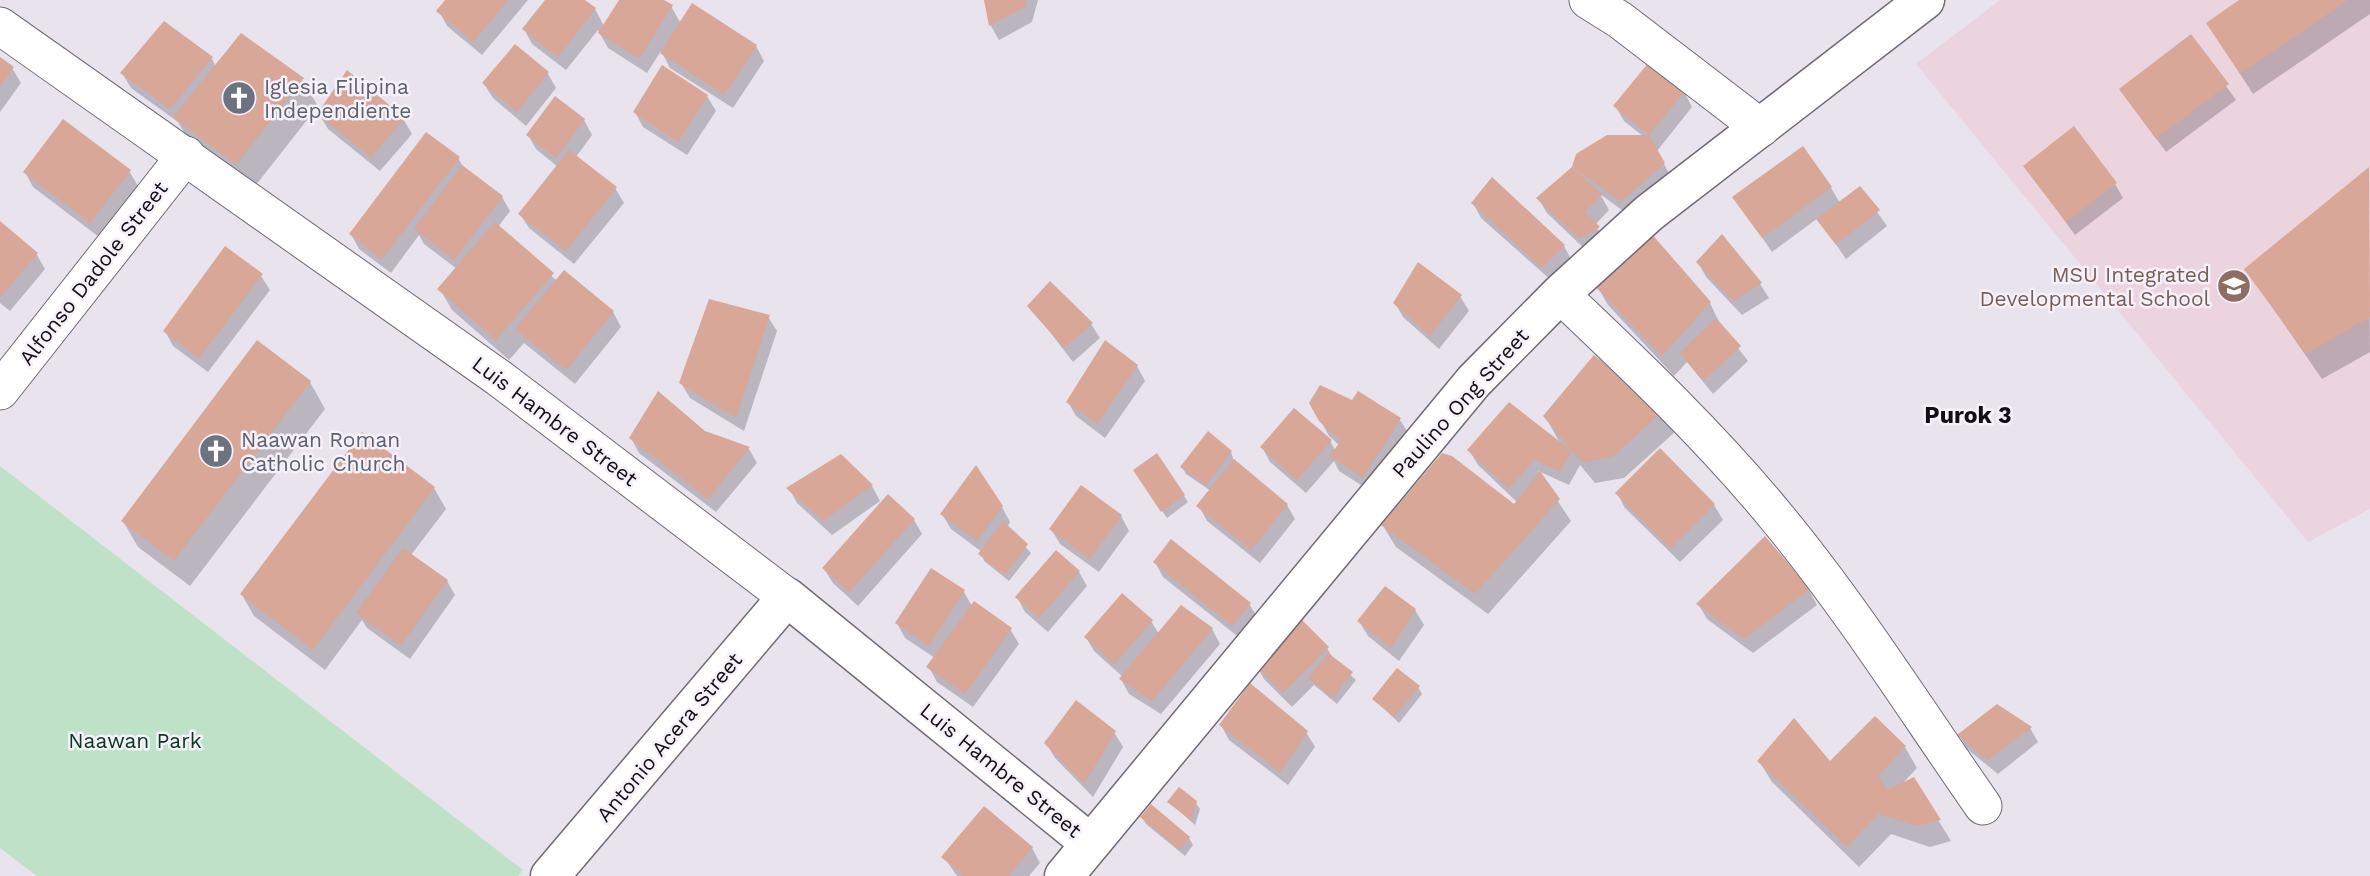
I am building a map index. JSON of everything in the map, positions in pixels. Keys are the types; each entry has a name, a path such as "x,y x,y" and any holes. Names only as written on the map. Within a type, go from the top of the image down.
{"street":[{"path":"1588,0 1620,20 1761,128"},
{"name":"Paulino Ong Street","path":"1064,876 1474,381 1560,294 1649,213 1925,0"},
{"name":"Luis Hambre Street","path":"0,26 499,378 787,597 1090,842"},
{"name":"Alfonso Dadole Street","path":"0,391 186,155"},
{"path":"1560,294 1647,376 1737,470 1780,521 1839,600 1983,806"},
{"name":"Antonio Acera Street","path":"550,876 787,597"}],"shaded area":[{"name":"MSU Integrated Developmental School","path":"2000,0 2370,0 2370,509 2308,542 1916,64"}],"green space":[{"name":"Naawan Park","path":"0,466 523,870 518,876 37,876 0,848"}],"building":[{"path":"445,0 508,0 473,42 436,11"},
{"path":"545,0 585,0 596,8 558,57 522,29"},
{"path":"619,0 664,0 673,5 639,59 598,33"},
{"path":"984,0 1026,0 1025,7 989,26"},
{"path":"2239,0 2348,0 2240,74 2206,23"},
{"path":"692,3 757,45 724,95 660,53"},
{"path":"164,21 213,57 170,109 120,73"},
{"name":"Iglesia Filipina Independiente","path":"241,33 304,78 236,165 173,117"},
{"path":"2191,34 2229,84 2156,139 2119,89"},
{"path":"515,44 549,72 517,112 482,83"},
{"path":"0,57 14,67 0,86"},
{"path":"1649,62 1685,91 1649,135 1613,106"},
{"path":"662,65 708,95 678,142 633,112"},
{"path":"347,70 405,118 371,157 317,114"},
{"path":"555,96 585,119 556,158 526,135"},
{"path":"63,119 131,170 90,223 23,172"},
{"path":"2074,126 2117,183 2066,222 2023,166"},
{"path":"426,132 460,157 382,259 349,234"},
{"path":"1607,135 1649,135 1665,163 1621,202 1572,167 1576,154"},
{"path":"1803,146 1832,187 1762,238 1732,197"},
{"path":"569,150 617,187 566,251 518,214"},
{"path":"462,165 503,196 454,260 414,229"},
{"path":"1572,167 1602,195 1585,212 1600,227 1579,239 1536,198"},
{"path":"2369,167 2370,317 2306,354 2244,269"},
{"path":"1492,177 1565,245 1542,268 1471,203"},
{"path":"1860,186 1880,210 1836,245 1816,219"},
{"path":"0,221 38,253 0,298"},
{"path":"495,222 554,273 496,340 437,289"},
{"path":"1650,232 1711,302 1662,356 1593,284"},
{"path":"1722,234 1762,283 1733,301 1696,262"},
{"path":"225,246 263,274 199,358 163,331"},
{"path":"1418,262 1462,295 1430,336 1393,303"},
{"path":"564,270 614,311 566,370 515,329"},
{"path":"1050,281 1093,323 1064,348 1027,306"},
{"path":"709,299 770,315 736,418 679,383"},
{"path":"1716,318 1741,346 1703,381 1680,353"},
{"name":"Naawan Roman Catholic Church","path":"257,340 311,381 174,561 121,521"},
{"path":"1105,340 1138,365 1097,424 1066,402"},
{"path":"1594,355 1664,410 1612,457 1582,462 1543,416"},
{"path":"1320,385 1352,400 1358,391 1401,418 1363,478 1329,456 1341,441 1319,421 1309,403"},
{"path":"658,391 705,431 750,447 708,499 629,438"},
{"path":"1509,402 1572,451 1560,472 1534,460 1509,489 1467,450"},
{"path":"1294,408 1332,440 1297,480 1260,447"},
{"path":"1208,431 1232,451 1206,485 1180,467"},
{"path":"362,432 435,487 313,650 240,594"},
{"path":"1660,448 1715,504 1671,549 1615,493"},
{"path":"1157,453 1185,495 1161,512 1133,470"},
{"path":"1442,453 1452,456 1514,504 1540,471 1560,499 1475,594 1381,525"},
{"path":"841,454 873,485 823,521 786,488"},
{"path":"1234,459 1288,504 1251,550 1196,506"},
{"path":"976,465 1003,506 977,541 940,514"},
{"path":"1081,485 1122,515 1090,559 1049,529"},
{"path":"888,494 915,519 849,592 822,568"},
{"path":"1003,521 1028,544 1005,575 978,554"},
{"path":"1765,536 1810,589 1744,639 1696,604"},
{"path":"1171,539 1251,603 1232,626 1153,562"},
{"path":"403,548 448,580 401,645 356,613"},
{"path":"1056,550 1080,571 1039,618 1015,597"},
{"path":"931,568 965,590 929,646 895,623"},
{"path":"1385,586 1416,609 1391,648 1357,621"},
{"path":"1122,593 1153,620 1115,664 1084,637"},
{"path":"974,601 1012,628 965,694 926,667"},
{"path":"1181,605 1213,628 1152,701 1119,679"},
{"path":"1300,618 1329,647 1283,693 1254,664"},
{"path":"1328,653 1353,672 1333,698 1308,678"},
{"path":"1397,668 1420,686 1394,717 1372,699"},
{"path":"1250,683 1308,731 1280,772 1219,725"},
{"path":"1076,700 1116,731 1084,784 1044,743"},
{"path":"1997,704 2032,727 1988,760 1957,735"},
{"path":"1875,716 1906,746 1878,776 1887,790 1914,777 1941,820 1917,826 1878,814 1847,847 1757,761 1794,718 1830,761"},
{"path":"1179,787 1197,801 1191,820 1167,802"},
{"path":"1151,804 1190,837 1180,850 1140,817"},
{"path":"984,806 1033,847 1009,876 964,876 941,857"}],"place":[{"name":"Iglesia Filipina Independiente","path":"239,98"},
{"name":"MSU Integrated Developmental School","path":"2234,286"},
{"name":"Naawan Roman Catholic Church","path":"216,451"}],"district":[{"name":"Purok 3","path":"1968,415"}]}
